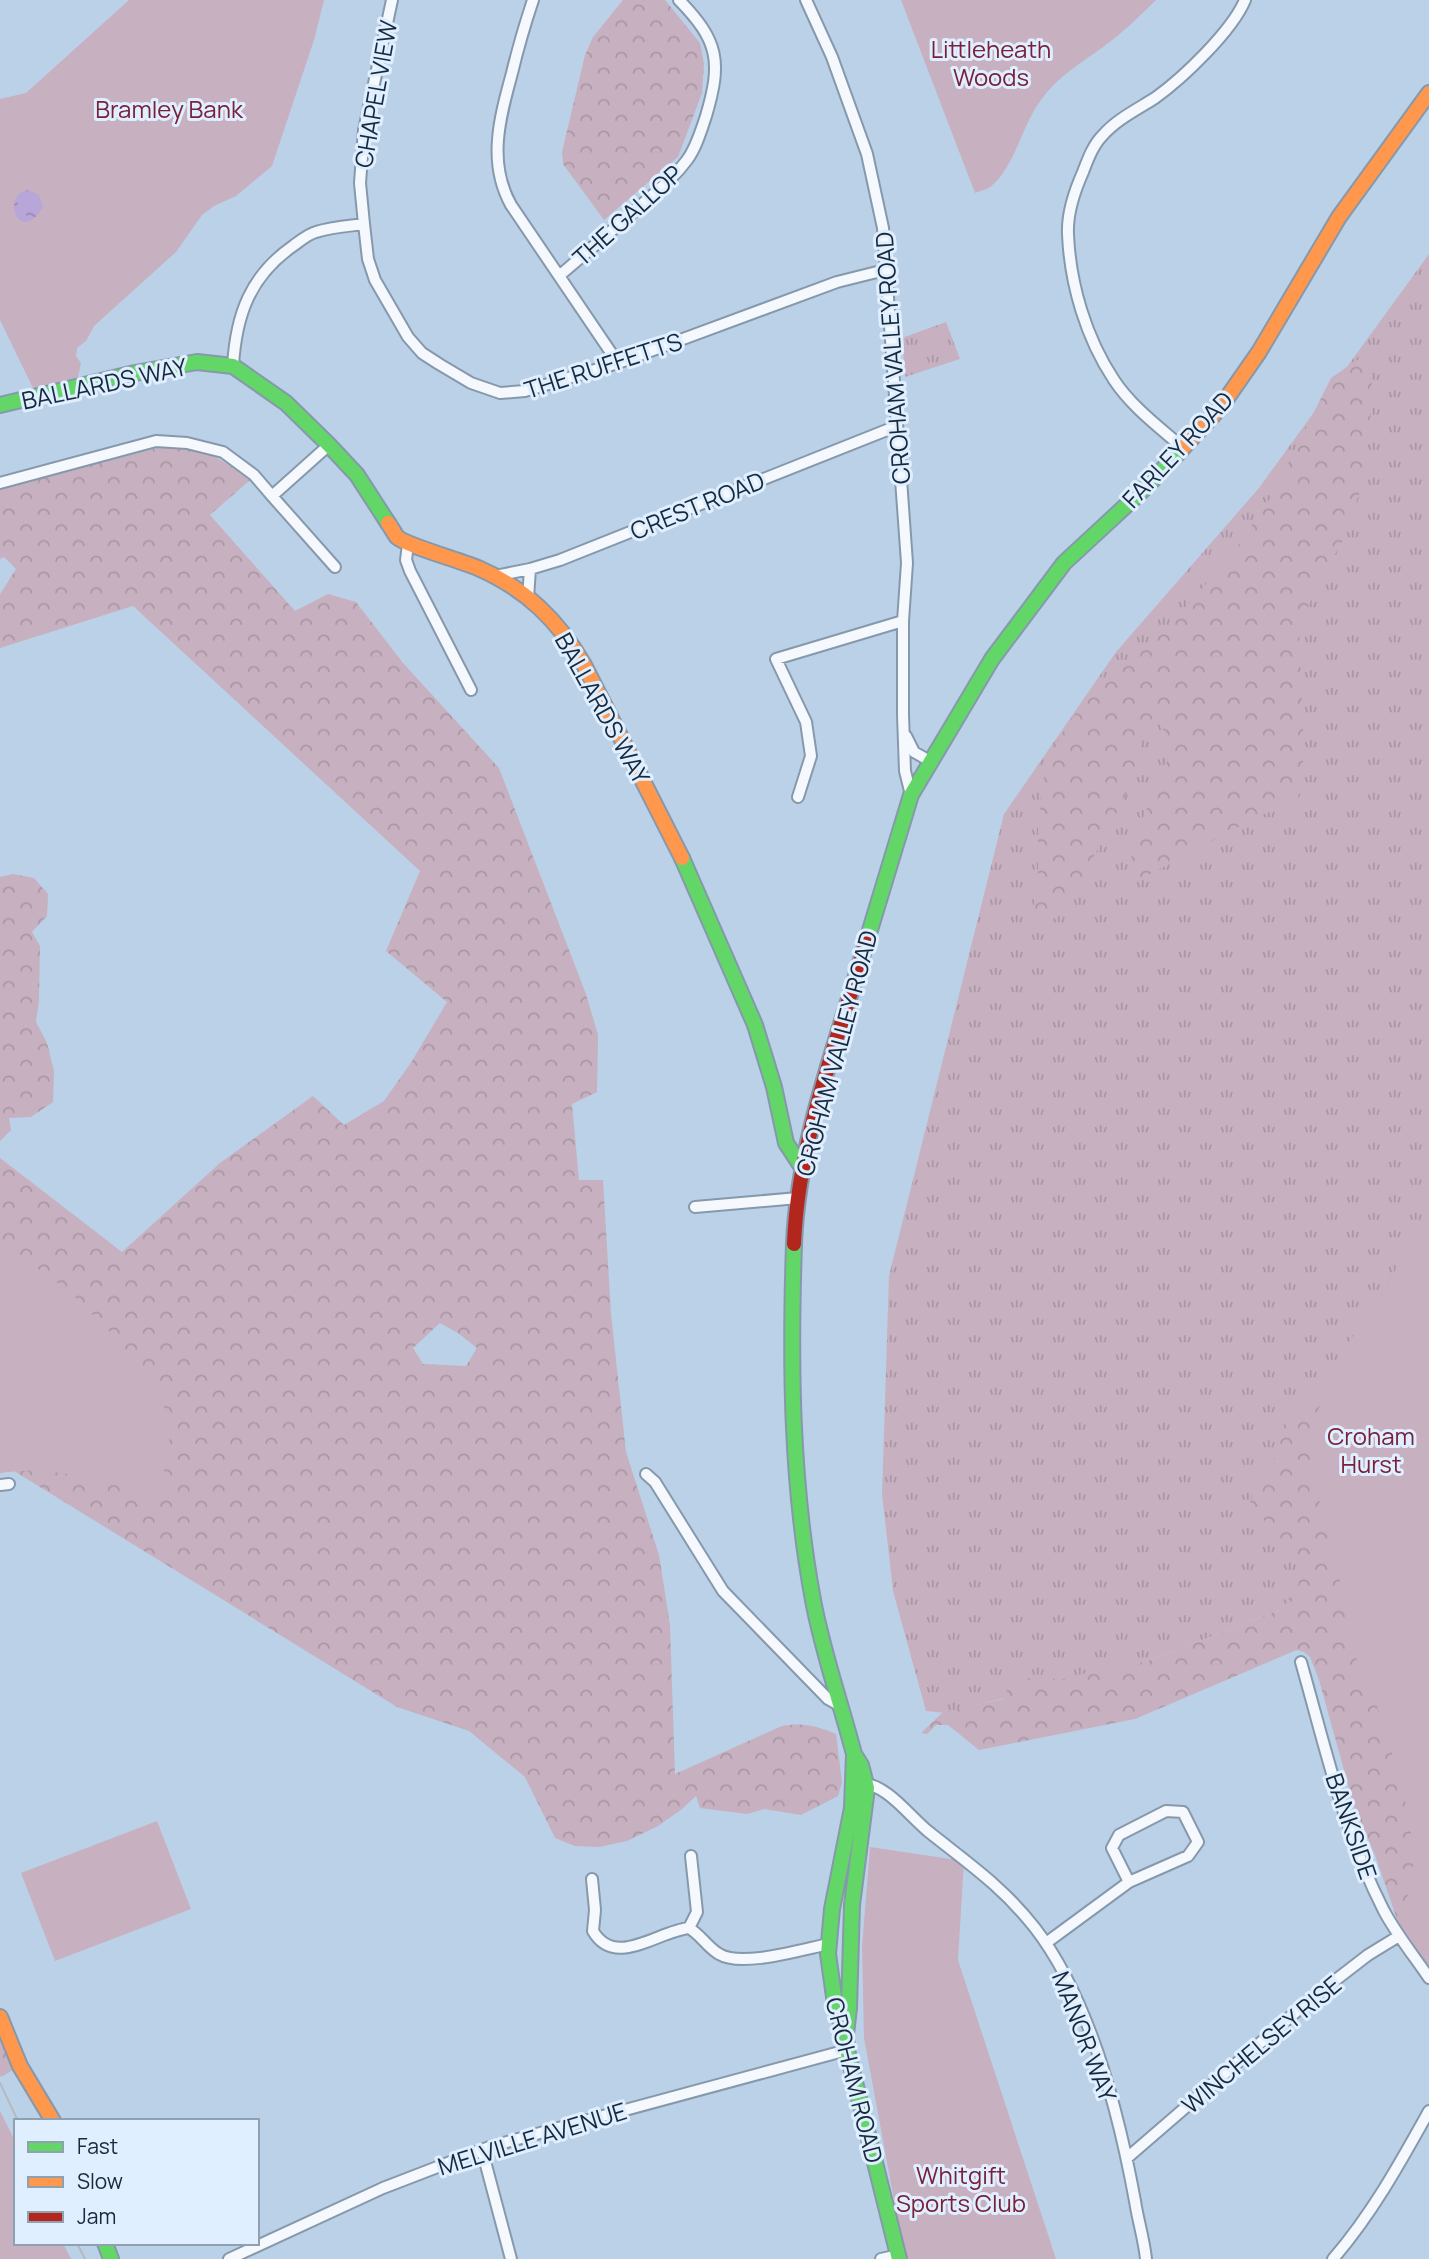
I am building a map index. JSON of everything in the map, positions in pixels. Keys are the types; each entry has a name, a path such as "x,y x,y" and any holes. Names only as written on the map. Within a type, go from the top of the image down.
{"street":[{"name":"CHAPEL VIEW","path":"364,224 360,183 364,130 392,0"},
{"path":"533,0 500,120 498,163 504,193 618,363"},
{"name":"THE GALLOP","path":"559,276 666,183 687,161 693,149 713,93 715,64 709,37 692,13 678,0"},
{"name":"CROHAM VALLEY ROAD","path":"806,0 851,105 867,154 883,228 906,563 903,621 904,730 905,771 911,794 814,1118 795,1224 791,1332 792,1410 800,1515 813,1602 866,1806 852,1905 846,2034"},
{"path":"1182,447 1115,382 1098,352 1086,325 1075,285 1067,232 1076,189 1090,153 1103,135 1157,96 1188,69 1231,23 1245,0"},
{"name":"FARLEY ROAD","path":"911,794 992,659 1064,563 1145,488 1220,408 1259,352 1339,217 1429,93"},
{"name":"THE RUFFETTS","path":"364,224 368,258 375,280 408,337 422,353 471,383 500,393 513,394 618,363 826,286 885,270"},
{"path":"233,366 234,346 244,306 259,276 284,252 314,232 364,224"},
{"name":"BALLARDS WAY","path":"0,405 147,370 197,362 233,366 286,403 329,445 356,475 398,538 495,576 551,617 573,648 673,839 738,982 761,1041 777,1099 784,1141 790,1155 803,1169"},
{"name":"CREST ROAD","path":"495,576 560,559 897,426"},
{"path":"0,482 156,441 187,443 223,453 254,475 335,567"},
{"path":"272,496 329,445"},
{"path":"408,544 406,560 410,571 471,690"},
{"path":"528,598 530,569"},
{"path":"798,797 811,756 806,722 776,659 903,621"},
{"path":"904,730 914,752 930,761"},
{"path":"695,1207 799,1198"},
{"path":"646,1474 655,1482 723,1591 828,1699 842,1707"},
{"name":"BANKSIDE","path":"1301,1662 1353,1840 1378,1898 1399,1936 1429,1978"},
{"name":"CROHAM VALLEY ROAD","path":"831,1982 829,1944 832,1909 859,1783"},
{"name":"MANOR WAY","path":"859,1783 887,1792 911,1817 985,1874 1046,1943 1086,2022 1127,2158 1146,2259"},
{"path":"1046,1943 1129,1882 1188,1857 1198,1842 1183,1812 1167,1811 1119,1835 1112,1848 1129,1882"},
{"path":"689,1928 697,1912 691,1856"},
{"path":"592,1879 595,1910 593,1930 603,1944 613,1948 636,1945 689,1928 719,1954 728,1957 748,1959 829,1944"},
{"name":"WINCHELSEY RISE","path":"1127,2158 1311,1999 1368,1955 1399,1936"},
{"name":"CROHAM ROAD","path":"831,1982 836,2011 846,2034 847,2050 899,2257"},
{"path":"0,2017 20,2066 52,2119"},
{"name":"MELVILLE AVENUE","path":"229,2259 248,2255 383,2188 450,2160 847,2050"},
{"path":"1333,2259 1390,2183 1429,2111"},
{"path":"482,2150 511,2259"},
{"path":"881,2259 899,2257"}],"green space":[{"name":"Bramley Bank","path":"129,0 324,0 314,40 272,166 236,196 202,215 176,252 94,326 86,341 77,348 76,356 81,363 78,377 33,388 0,320 0,99 26,93"},
{"path":"623,0 665,0 700,43 704,64 702,93 678,157 604,220 563,164 562,152 585,55 593,37"},
{"name":"Littleheath Woods","path":"901,0 1156,0 1117,36 1054,84 1034,110 1012,158 998,179 988,188 975,193"},
{"path":"1429,254 1429,1222 1344,1350 1313,1422 1321,1511 1333,1551 1316,1596 1145,1662 946,1713 926,1711 893,1591 882,1494 889,1276 1004,814 1116,652 1259,488"},
{"path":"946,322 960,359 905,377 902,338"},
{"path":"1357,360 1368,364 1373,390 1364,480 1342,542 1316,588 1299,629 1304,751 1300,796 1288,806 1261,815 1135,882 1131,854 1140,825 1168,759 1169,737 1158,722 1146,730 1139,751 1137,773 1090,864 1081,892 1059,916 1036,927 1034,903 1038,882 1038,825 1045,768 1068,722 1107,678 1171,623 1231,556 1273,494 1331,378"},
{"path":"157,448 197,451 217,458 250,480 210,515 295,611 328,594 356,602 403,663 499,768 586,994 598,1035 597,1092 572,1104 579,1180 603,1180 611,1314 626,1452 659,1555 670,1625 675,1774 782,1726 797,1724 836,1734 842,1782 838,1796 801,1815 764,1809 747,1814 700,1808 696,1796 658,1826 627,1841 599,1847 575,1846 555,1838 525,1777 469,1731 397,1707 14,1471 0,1473 0,1158 122,1252 220,1163 313,1096 344,1125 384,1101 412,1061 447,1002 386,951 420,871 133,606 0,648 0,594 16,569 4,557 0,559 0,489","holes":["440,1323 477,1348 466,1366 423,1364 413,1348"]},
{"path":"13,874 34,878 48,894 47,916 32,932 40,946 36,1022 47,1043 54,1071 53,1102 31,1117 9,1118 11,1130 0,1141 0,877"},
{"path":"1429,1220 1429,1973 1401,1931 1375,1855 1354,1806 1319,1680 1310,1657 1304,1652 1297,1650 1135,1719 979,1750 948,1725 936,1725 927,1734 921,1733 942,1713 1003,1699 1009,1685 1026,1678 1064,1679 1108,1667 1145,1662 1280,1610 1297,1591 1303,1561 1295,1553 1288,1539 1274,1545 1259,1544 1258,1536 1265,1523 1263,1517 1253,1516 1249,1509 1254,1490 1274,1467 1278,1442 1284,1431 1308,1402 1327,1386 1327,1390 1344,1350 1394,1273 1402,1255"},
{"name":"Croham Hurst","path":"1429,1220 1429,1973 1401,1931 1415,1856 1402,1784 1371,1688 1356,1658 1346,1628 1347,1605 1340,1590 1340,1577 1332,1558 1333,1551 1321,1511 1311,1449 1313,1422 1344,1350 1394,1273 1402,1255"},
{"path":"0,1242 69,1291 117,1339 173,1420 159,1498 81,1476 41,1471 0,1473"},
{"path":"157,1821 191,1909 55,1961 21,1873"},
{"name":"Whitgift Sports Club","path":"870,1847 964,1861 958,1960 1056,2259 905,2259 864,2038 862,1947"},
{"path":"0,2038 13,2070 1,2077 0,2075"},
{"path":"0,2111 14,2139 14,2245 64,2245 71,2259 0,2259"}],"water":[{"path":"28,190 39,195 43,207 34,218 27,222 20,221 14,208 15,200"}],"tram line":[{"path":"0,2083 17,2119"},
{"path":"78,2245 85,2259"}],"traffic: fast":[{"path":"0,405 135,373 197,362 233,366 286,403 329,445 357,475 388,523"},
{"path":"867,940 911,795 992,659 1064,563 1145,488 1182,449"},
{"path":"682,858 755,1025 774,1087 786,1143 803,1169"},
{"path":"794,1244 794,1422 806,1556 821,1638 854,1754 861,1765 867,1788 852,1905 846,2034"},
{"path":"854,1754 852,1808 832,1909 828,1954 836,2011 846,2034 847,2050 899,2259"},
{"path":"106,2245 111,2259"}],"traffic: slow":[{"path":"1182,449 1220,408 1259,352 1339,217 1429,93"},
{"path":"388,523 402,540 495,576 526,596 552,620 584,665 682,858"},
{"path":"0,2017 20,2066 52,2119"}],"traffic: jam":[{"path":"794,1244 797,1205 811,1128 867,940"}]}
